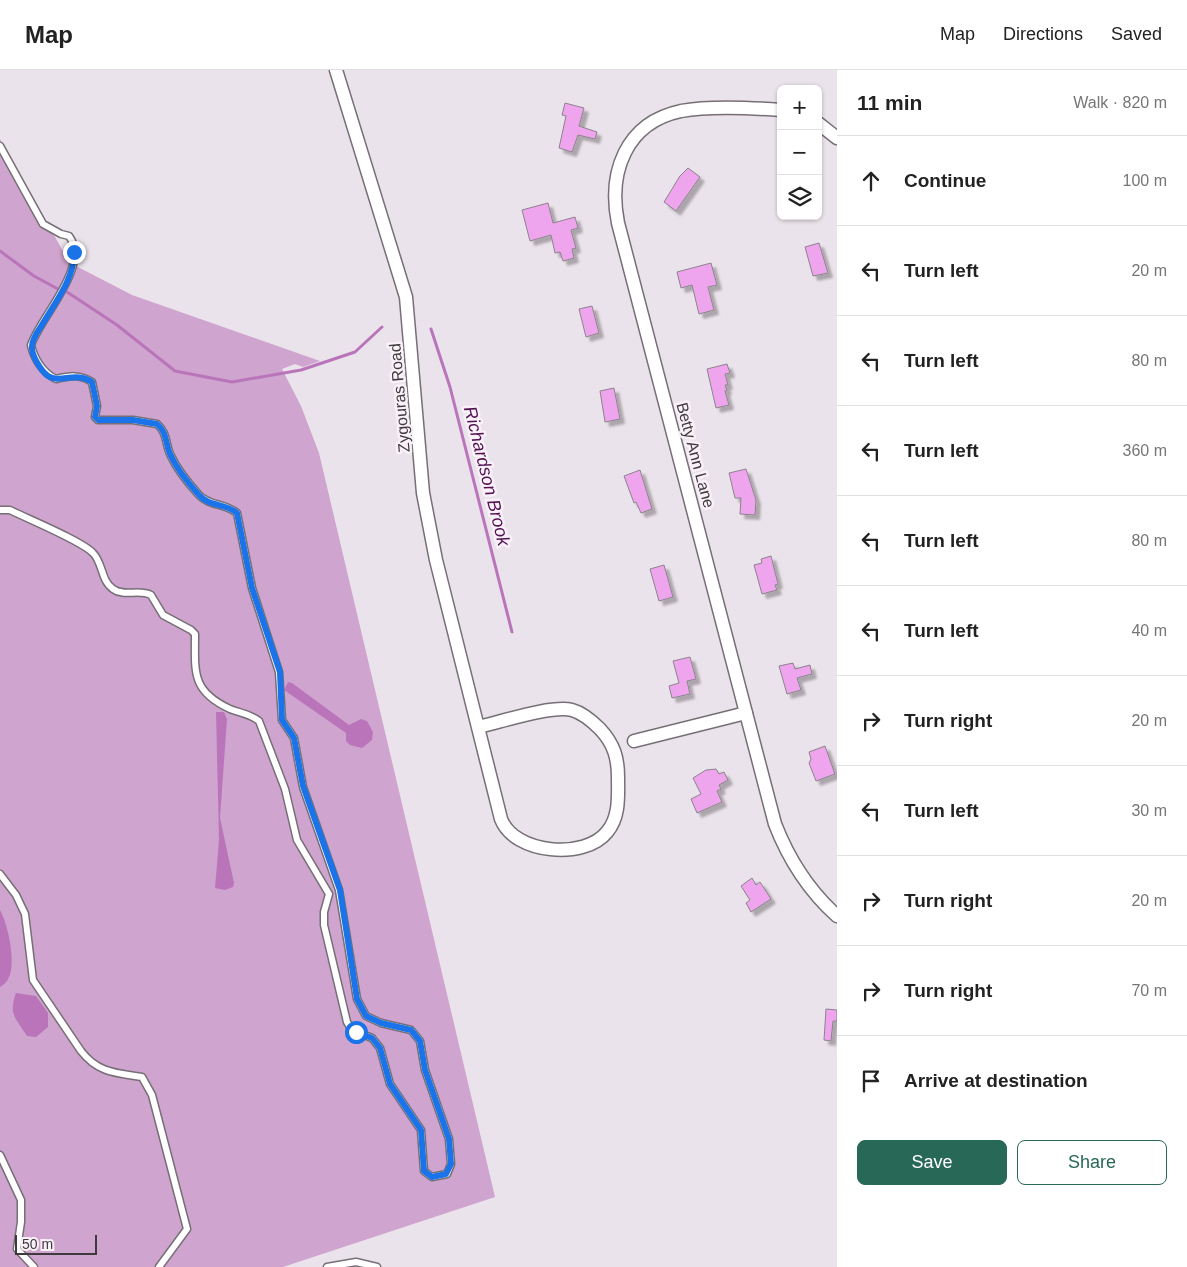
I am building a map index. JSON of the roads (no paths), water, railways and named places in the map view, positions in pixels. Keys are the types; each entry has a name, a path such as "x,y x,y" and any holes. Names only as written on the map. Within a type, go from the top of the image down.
{"street":[{"name":"Zygouras Road","path":"336,70 406,296 426,510 478,727 501,819 510,834 533,846 562,848 588,845 606,833 614,821 618,804 618,765 613,746 593,722 573,710 559,709 478,727"},
{"name":"Betty Ann Lane","path":"777,110 696,109 674,113 654,122 642,130 624,153 618,166 614,195 618,224 775,824 781,839 805,882 837,916"},
{"path":"822,126 837,138"},
{"path":"634,741 746,713"}],"lane":[{"path":"0,146 43,224 61,234 69,236 74,243 75,261 65,286 32,345 34,357 43,370 56,379 71,376 85,378 92,382 97,406 95,417 98,420 133,420 157,424 165,434 170,455 198,494 212,504 227,506 237,513 252,588 280,672 282,720 294,738 303,786 340,890 357,999 366,1016 381,1023 411,1030 420,1041 425,1070 449,1139 451,1164 446,1174 432,1177 424,1171 421,1130 390,1084 380,1048 372,1038 352,1030 348,1022 324,924 324,912 329,894 297,840 285,789 258,721 251,715 222,705 203,690 194,667 195,634 163,615 151,595 140,592 117,592 108,585 103,570 90,550 10,510 0,510"},
{"path":"0,874 16,895 25,914 33,980 81,1051 88,1059 104,1070 142,1077 152,1095 187,1229 159,1267"},
{"path":"0,1155 21,1200 21,1222 17,1249 34,1267"},
{"path":"327,1267 356,1262 377,1267"}],"waterway":[{"name":"Richardson Brook","path":"0,251 34,276 58,289"},
{"name":"Richardson Brook","path":"67,292 117,325 175,371 232,382 301,370 355,352 382,327"},
{"name":"Richardson Brook","path":"431,329 450,387 512,632"}]}
